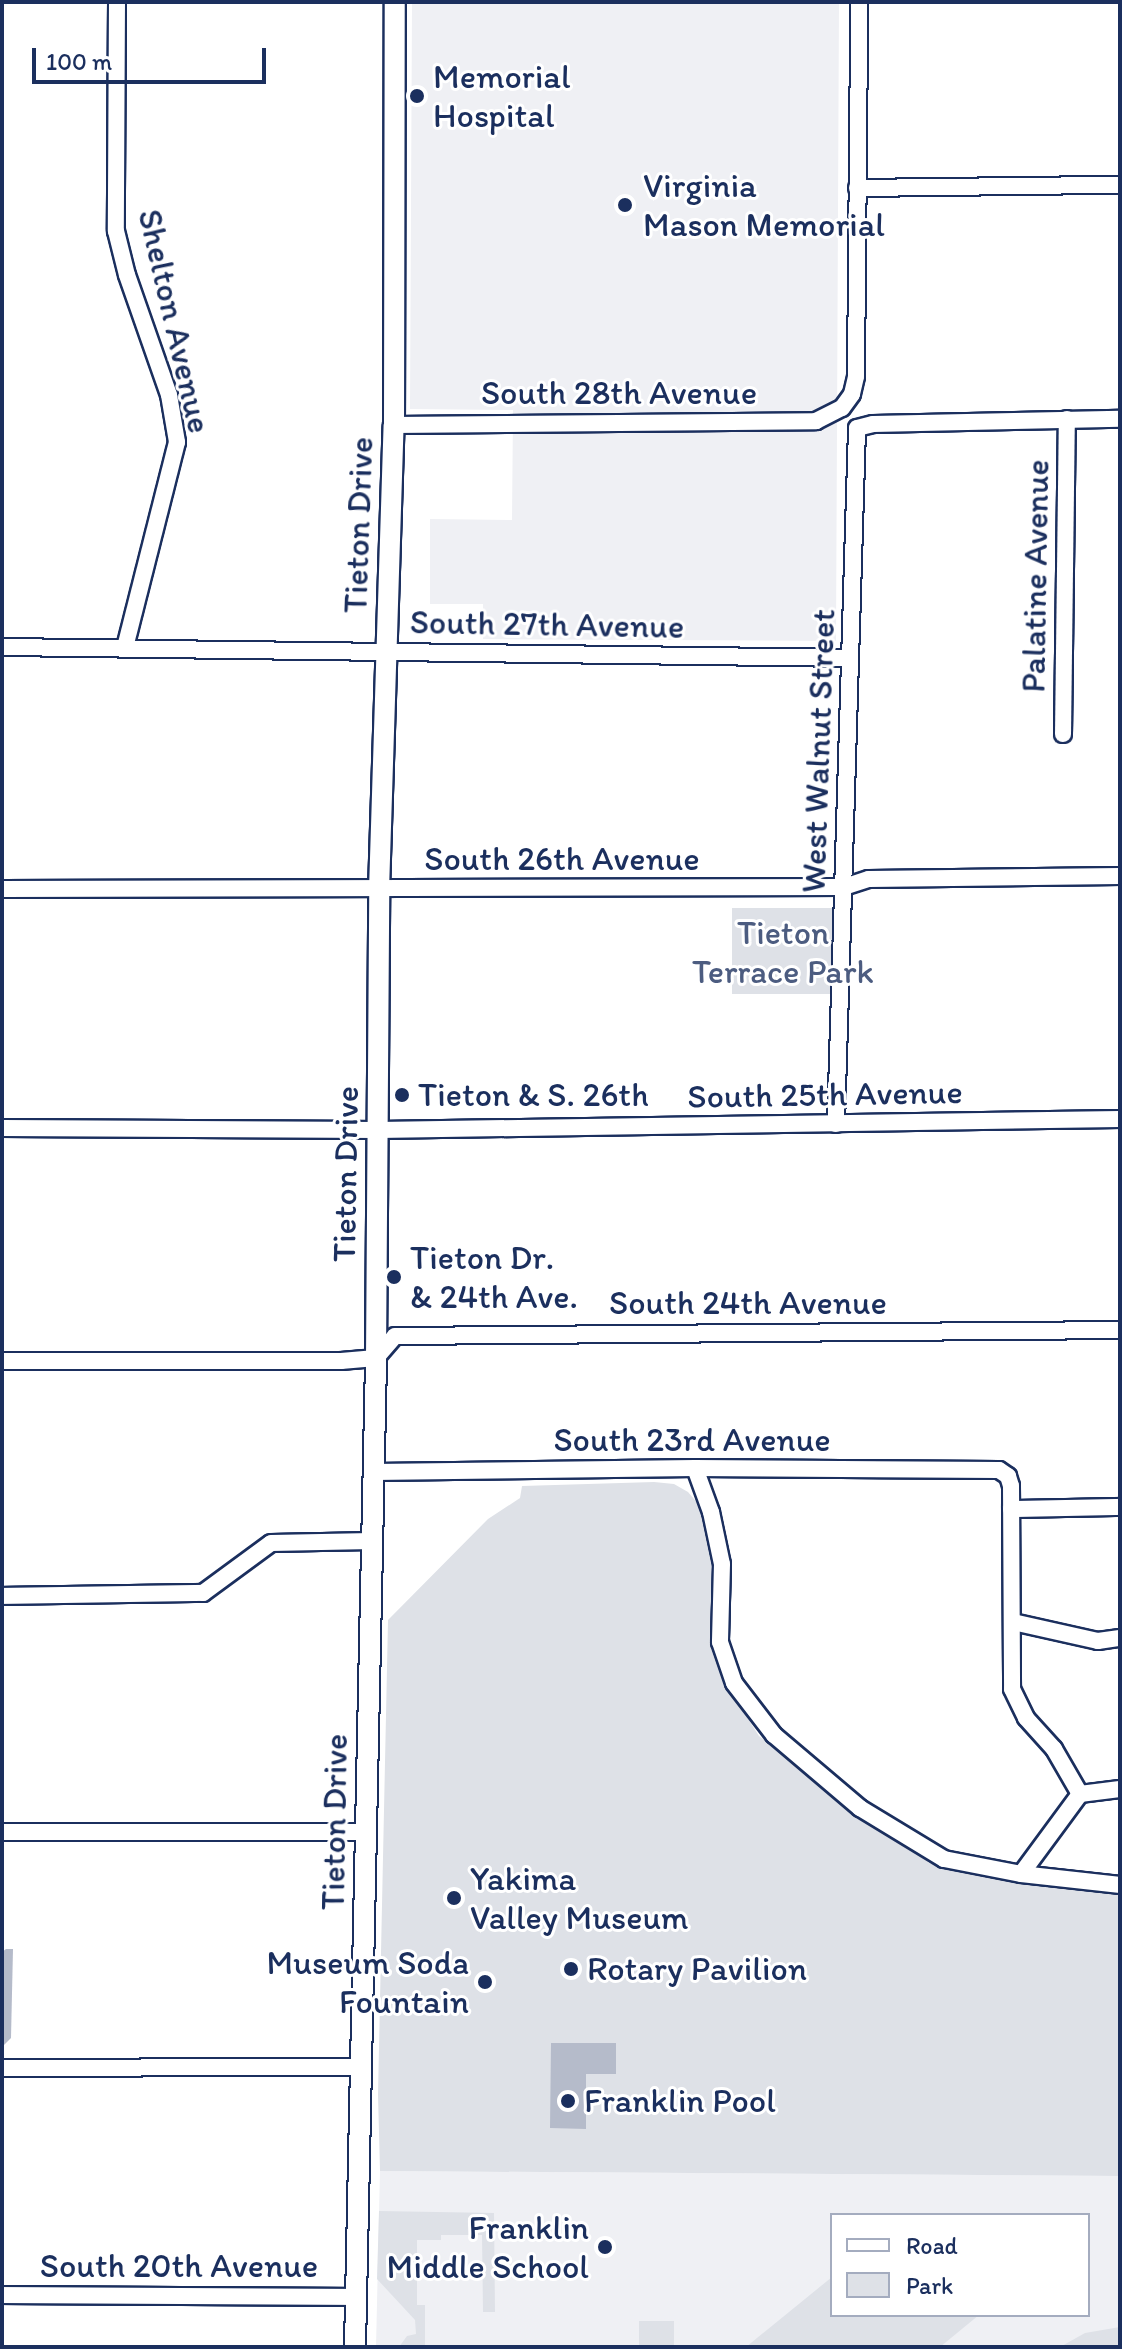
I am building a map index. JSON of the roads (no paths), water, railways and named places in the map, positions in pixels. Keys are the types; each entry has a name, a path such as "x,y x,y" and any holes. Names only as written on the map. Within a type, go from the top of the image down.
{"main road":[{"name":"Tieton Drive","path":"355,2347 376,1358 379,890 394,425 395,2"}],"street":[{"name":"Shelton Avenue","path":"117,2 116,231 127,275 169,395 177,442 125,647"},
{"path":"859,2 857,188 1120,185"},
{"name":"South 28th Avenue","path":"394,425 816,421 842,408 852,394 856,376 857,188"},
{"path":"1067,419 1120,419"},
{"name":"West Walnut Street","path":"836,1124 857,428 873,424 1067,419"},
{"name":"Palatine Avenue","path":"1063,734 1067,419"},
{"name":"South 27th Avenue","path":"2,647 850,658"},
{"name":"South 26th Avenue","path":"2,889 844,887 869,879 1120,876"},
{"name":"South 25th Avenue","path":"2,1128 378,1130 1120,1119"},
{"name":"South 24th Avenue","path":"376,1358 395,1336 1120,1330"},
{"path":"2,1361 376,1358"},
{"path":"695,1468 711,1512 722,1564 720,1642 734,1683 774,1735 860,1808 944,1859 1021,1874 1120,1885"},
{"name":"South 23rd Avenue","path":"374,1472 695,1468 999,1470 1008,1476 1011,1509"},
{"path":"1080,1794 1054,1749 1026,1718 1012,1689 1011,1509 1120,1507"},
{"path":"2,1596 203,1593 271,1543 372,1541"},
{"path":"1013,1622 1098,1641 1120,1638"},
{"path":"1021,1874 1080,1794 1120,1789"},
{"path":"2,1832 365,1832"},
{"path":"2,2068 362,2067"},
{"name":"South 20th Avenue","path":"2,2295 356,2297"}],"water":[{"path":"13,1949 11,2038 2,2047 2,1952"},
{"name":"Franklin Pool","path":"551,2043 616,2043 616,2074 586,2074 586,2129 550,2128"}],"place":[{"name":"Memorial Hospital","path":"417,96"},
{"name":"Virginia Mason Memorial","path":"625,205"},
{"name":"Tieton & S. 26th","path":"402,1095"},
{"name":"Tieton Dr. & 24th Ave.","path":"394,1277"},
{"name":"Yakima Valley Museum","path":"454,1898"},
{"name":"Rotary Pavilion","path":"571,1969"},
{"name":"Museum Soda Fountain","path":"485,1982"},
{"name":"Franklin Pool","path":"568,2101"},
{"name":"Franklin Middle School","path":"605,2247"}],"park label":[{"name":"Tieton Terrace Park","path":"783,952"}]}
